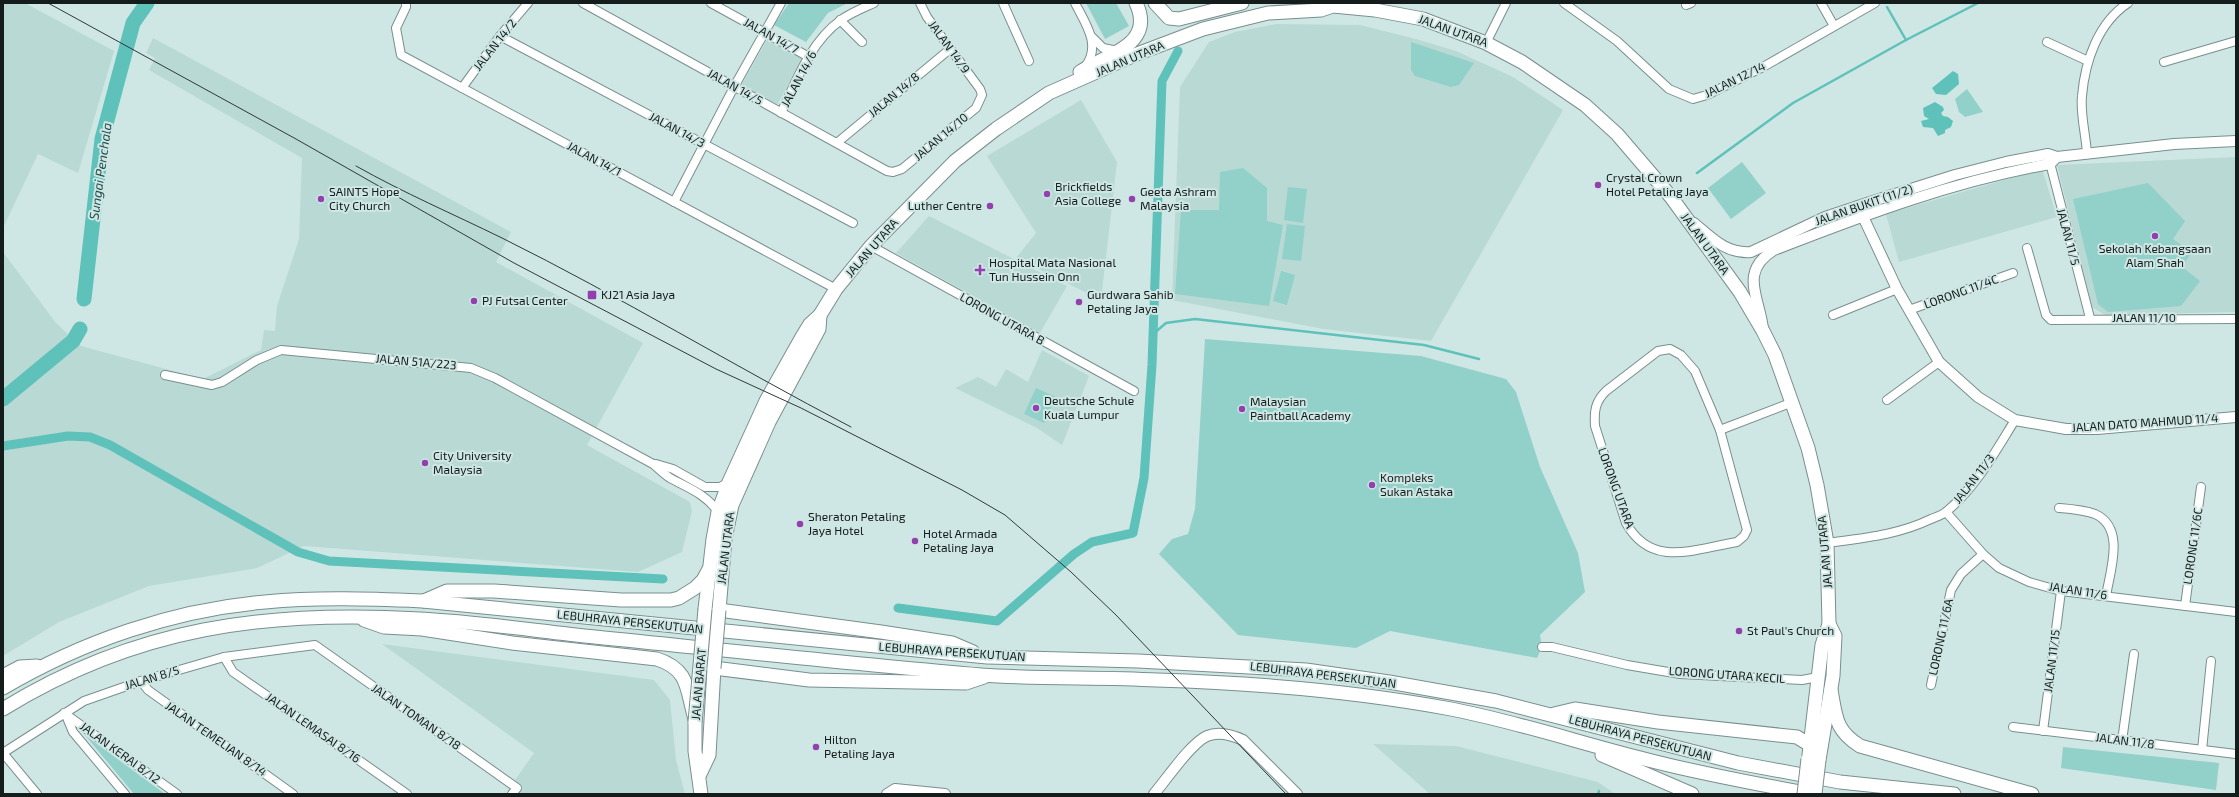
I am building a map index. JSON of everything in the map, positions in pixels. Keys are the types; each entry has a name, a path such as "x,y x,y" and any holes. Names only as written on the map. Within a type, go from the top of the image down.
{"main road":[{"path":"1049,93 1082,70 1130,44 1138,33 1141,20 1136,3"},
{"path":"1155,3 1169,18 1179,19 1242,3"},
{"name":"JALAN UTARA","path":"709,569 718,512 729,482 766,401 810,324 820,315 836,289 871,246 930,185 970,148 1049,93 1137,54 1203,29 1253,15 1299,10 1321,10 1330,4 1375,10 1423,19 1486,43 1522,62 1585,105 1617,134 1644,163 1685,216 1740,292 1763,331 1775,355 1793,402 1808,448 1817,485 1827,544 1829,624 1822,646 1810,745 1814,759"},
{"name":"JALAN UTARA","path":"719,610 725,539 732,505 769,422 819,329 820,315"},
{"path":"423,601 447,591 494,591 621,600 671,600 679,598 695,588 703,580 709,569"},
{"name":"JALAN BARAT","path":"702,794 695,751 695,722 709,569"},
{"name":"LEBUHRAYA PERSEKUTUAN","path":"3,688 43,665 83,647 144,625 227,606 288,600 351,599 423,601 987,657 1138,661 1306,670 1442,690 1553,714 1661,745 1738,763 1840,782 1954,794"},
{"path":"719,610 865,629 952,643 987,657"},
{"name":"JALAN BARAT","path":"699,776 709,755 719,610"},
{"path":"353,616 384,627 422,629 512,643 647,658 668,663 677,668 683,676 695,722"},
{"name":"LEBUHRAYA PERSEKUTUAN","path":"3,710 66,674 151,642 209,627 267,619 353,616 424,619 988,675 1258,684 1304,689 1450,709 1649,760 1738,781 1811,794"},
{"name":"JALAN UTARA","path":"1814,759 1831,690 1835,636 1829,624"},
{"path":"3,676 20,667 43,665"},
{"path":"714,668 809,680 848,682 966,683 988,675"},
{"path":"1831,690 1840,728 1848,738 1860,746 2032,794"},
{"path":"1553,714 1575,709 1658,722 1797,737 1810,745"},
{"path":"1551,734 1649,774 1692,794"},
{"path":"1804,794 1814,759"},
{"path":"1814,759 1815,794"}],"street":[{"name":"JALAN 14/2","path":"462,88 500,36 528,3"},
{"name":"JALAN 14/5","path":"583,3 781,113 838,142 887,171"},
{"name":"JALAN 14/7","path":"711,3 809,57"},
{"path":"674,202 734,87 781,3"},
{"name":"JALAN 14/6","path":"781,113 809,57 819,42 840,20 874,3"},
{"name":"JALAN 14/9","path":"920,3 927,17 980,89"},
{"path":"1003,3 1029,61"},
{"path":"1075,3 1091,36 1097,44 1103,48 1118,51"},
{"path":"1486,43 1506,3"},
{"name":"JALAN 12/14","path":"1564,3 1617,41 1669,89 1693,98 1707,95 1763,67 1875,3"},
{"path":"1821,3 1834,26"},
{"path":"2087,154 2082,96 2088,61 2096,40 2107,22 2128,3"},
{"name":"JALAN 14/1","path":"406,5 396,28 401,55 836,289"},
{"path":"840,20 862,42"},
{"name":"JALAN 14/3","path":"500,36 853,223"},
{"path":"1082,70 1092,54 1091,36"},
{"path":"2164,62 2236,40"},
{"path":"2047,42 2088,61"},
{"name":"JALAN 14/8","path":"838,142 950,49"},
{"name":"JALAN 14/10","path":"887,171 893,172 902,169 976,108 982,95 980,89"},
{"name":"JALAN BUKIT (11/2)","path":"1685,216 1726,249 1740,253 1751,252 1813,222 1955,175 2087,154 2174,144 2236,141"},
{"name":"JALAN BUKIT (11/2)","path":"1763,331 1761,313 1754,292 1753,281 1755,270 1763,257 1774,250 1863,216 1956,186 2052,159"},
{"name":"JALAN 11/5","path":"2052,159 2090,318"},
{"name":"JALAN DATO MAHMUD 11/4","path":"1858,206 1897,289 1939,362 1978,397 2015,420 2066,429 2097,429 2236,417"},
{"name":"LORONG UTARA B","path":"871,246 1134,391"},
{"name":"JALAN 11/10","path":"2027,248 2046,315 2053,320 2090,318 2236,319"},
{"name":"LORONG 11/4C","path":"1909,310 2013,273"},
{"path":"1833,315 1897,289"},
{"name":"LORONG UTARA","path":"1670,349 1681,355 1695,371 1720,430 1746,534 1737,542 1668,553 1649,547 1632,533 1626,523 1604,459 1594,426 1594,411 1599,398 1658,351 1670,349"},
{"name":"JALAN 51A/223","path":"165,375 212,385 222,382 257,360 281,350 460,366 495,378 653,464 668,477 701,494 711,502 718,512"},
{"path":"1887,400 1939,362"},
{"path":"1720,430 1793,402"},
{"name":"JALAN 11/3","path":"1827,544 1891,534 1921,524 1946,512 1967,492 2015,420"},
{"name":"JALAN 51A/223","path":"653,464 672,469 705,487 720,487 729,482"},
{"name":"LORONG 11/6C","path":"2185,606 2201,487"},
{"path":"2059,508 2096,515 2107,523 2113,533 2114,545 2106,596"},
{"name":"JALAN 11/6","path":"1946,512 1983,554 1999,568 2029,582 2061,591 2236,612"},
{"name":"LORONG 11/6A","path":"1931,685 1951,590 1961,574 1983,554"},
{"name":"JALAN 11/15","path":"2043,731 2061,591"},
{"name":"JALAN 8/5","path":"3,753 64,712 84,701 141,681 224,657 315,645"},
{"name":"JALAN TOMAN 8/18","path":"315,645 514,791"},
{"name":"LORONG UTARA KECIL","path":"1542,647 1552,647 1627,665 1680,674 1802,680 1818,677"},
{"path":"2122,741 2134,654"},
{"name":"JALAN LEMASAI 8/16","path":"224,657 233,672 407,794"},
{"path":"2202,750 2211,661"},
{"name":"JALAN TEMELIAN 8/14","path":"141,681 148,690 293,794"},
{"path":"64,712 73,732 125,794"},
{"name":"JALAN KERAI 8/12","path":"64,712 176,794"},
{"name":"JALAN 11/8","path":"2013,727 2236,754"},
{"path":"1154,794 1194,747 1207,736 1221,734 1234,736 1250,746 1297,794"},
{"path":"3,753 37,794"},
{"path":"887,794 895,789 945,794"}],"shaded area":[{"path":"3,3 25,3 114,51 78,173 38,154 3,228"},
{"path":"789,3 848,3 828,13 806,42 774,25"},
{"path":"1086,3 1116,3 1129,26 1105,39"},
{"path":"1276,24 1360,25 1416,39 1456,51 1513,77 1563,110 1431,341 1323,329 1172,300 1180,87 1209,42 1235,32"},
{"path":"153,38 511,232 496,262 643,343 587,445 690,502 692,511 682,552 638,572 304,546 257,568 149,586 59,622 3,656 3,252 56,323 81,346 203,379 261,350 264,330 275,331 277,306 299,239 302,158 149,70 155,58 146,53"},
{"path":"768,38 803,57 777,105 741,86"},
{"path":"1411,42 1474,63 1459,85 1451,87 1415,76 1411,70"},
{"path":"1953,71 1958,74 1959,84 1946,95 1936,94 1932,88"},
{"path":"1967,89 1983,112 1965,117 1959,112 1955,99"},
{"path":"1081,100 1117,162 1101,300 1016,258 1036,233 987,156"},
{"path":"1935,102 1943,107 1944,110 1941,113 1943,116 1948,117 1953,121 1951,127 1945,130 1945,133 1938,136 1933,128 1923,127 1921,121 1929,119 1924,116 1923,108"},
{"name":"Sekolah Kebangsaan Alam Shah","path":"2236,157 2236,312 2105,315 2092,307 2057,165"},
{"path":"1742,162 1766,193 1731,219 1708,188"},
{"path":"1243,168 1267,188 1267,221 1283,225 1269,306 1175,294 1181,210 1219,210 1220,172"},
{"path":"2042,169 2057,217 1899,262 1886,214"},
{"path":"2148,183 2185,221 2173,239 2192,252 2182,267 2200,281 2181,306 2108,312 2098,304 2073,199"},
{"path":"1288,187 1307,189 1303,223 1284,220"},
{"name":"Hospital Mata Nasional Tun Hussein Onn","path":"929,216 1067,286 1040,333 896,253"},
{"path":"1287,224 1305,226 1301,261 1282,259"},
{"path":"1281,271 1295,275 1287,305 1273,301"},
{"name":"Kompleks Sukan Astaka","path":"1205,339 1421,356 1506,379 1516,392 1540,467 1578,553 1585,592 1540,635 1542,647 1537,658 1390,631 1356,648 1238,635 1159,554 1172,539 1188,534 1195,509"},
{"name":"Deutsche Schule Kuala Lumpur","path":"1042,350 1089,376 1062,445 1037,428 955,388 978,377 996,387 1006,369 1028,382"},
{"path":"1036,388 1056,397 1044,423 1024,414"},
{"path":"382,644 654,680 670,700 676,760 685,794 513,794 508,790 534,753"},
{"path":"85,735 165,794 134,794"},
{"path":"1373,744 1456,746 1598,782 1615,794 1430,794"},
{"path":"2063,747 2219,763 2216,790 2061,768"}],"waterway":[{"name":"Sungai Penchala","path":"84,299 102,139 133,23 147,3"},
{"path":"1697,173 1793,103 1906,40 1978,3"},
{"path":"1887,7 1906,40"},
{"path":"898,608 997,621 1074,554 1092,542 1133,533 1144,478 1152,365 1162,81 1178,51"},
{"path":"1152,335 1166,323 1195,319 1424,345 1479,359"},
{"name":"Sungai Penchala","path":"3,399 73,341 80,329"},
{"path":"3,446 68,436 90,437 110,445 298,552 329,561 663,579"}],"tram line":[{"path":"48,3 296,139 514,263 716,369 801,408 962,490 1005,515 1071,572 1116,615 1286,794"},
{"path":"356,166 410,194 502,238 590,284 851,427"}],"place":[{"name":"Crystal Crown Hotel Petaling Jaya","path":"1598,185"},
{"name":"Brickfields Asia College","path":"1047,194"},
{"name":"SAINTS Hope City Church","path":"321,199"},
{"name":"Geeta Ashram Malaysia","path":"1132,199"},
{"name":"Luther Centre","path":"990,206"},
{"name":"Sekolah Kebangsaan Alam Shah","path":"2155,236"},
{"name":"Hospital Mata Nasional Tun Hussein Onn","path":"980,270"},
{"name":"KJ21 Asia Jaya","path":"592,295"},
{"name":"PJ Futsal Center","path":"474,301"},
{"name":"Gurdwara Sahib Petaling Jaya","path":"1079,302"},
{"name":"Deutsche Schule Kuala Lumpur","path":"1036,408"},
{"name":"Malaysian Paintball Academy","path":"1242,409"},
{"name":"City University Malaysia","path":"425,463"},
{"name":"Kompleks Sukan Astaka","path":"1372,485"},
{"name":"Sheraton Petaling Jaya Hotel","path":"800,524"},
{"name":"Hotel Armada Petaling Jaya","path":"915,541"},
{"name":"St Paul's Church","path":"1739,631"},
{"name":"Hilton Petaling Jaya","path":"816,747"}]}
